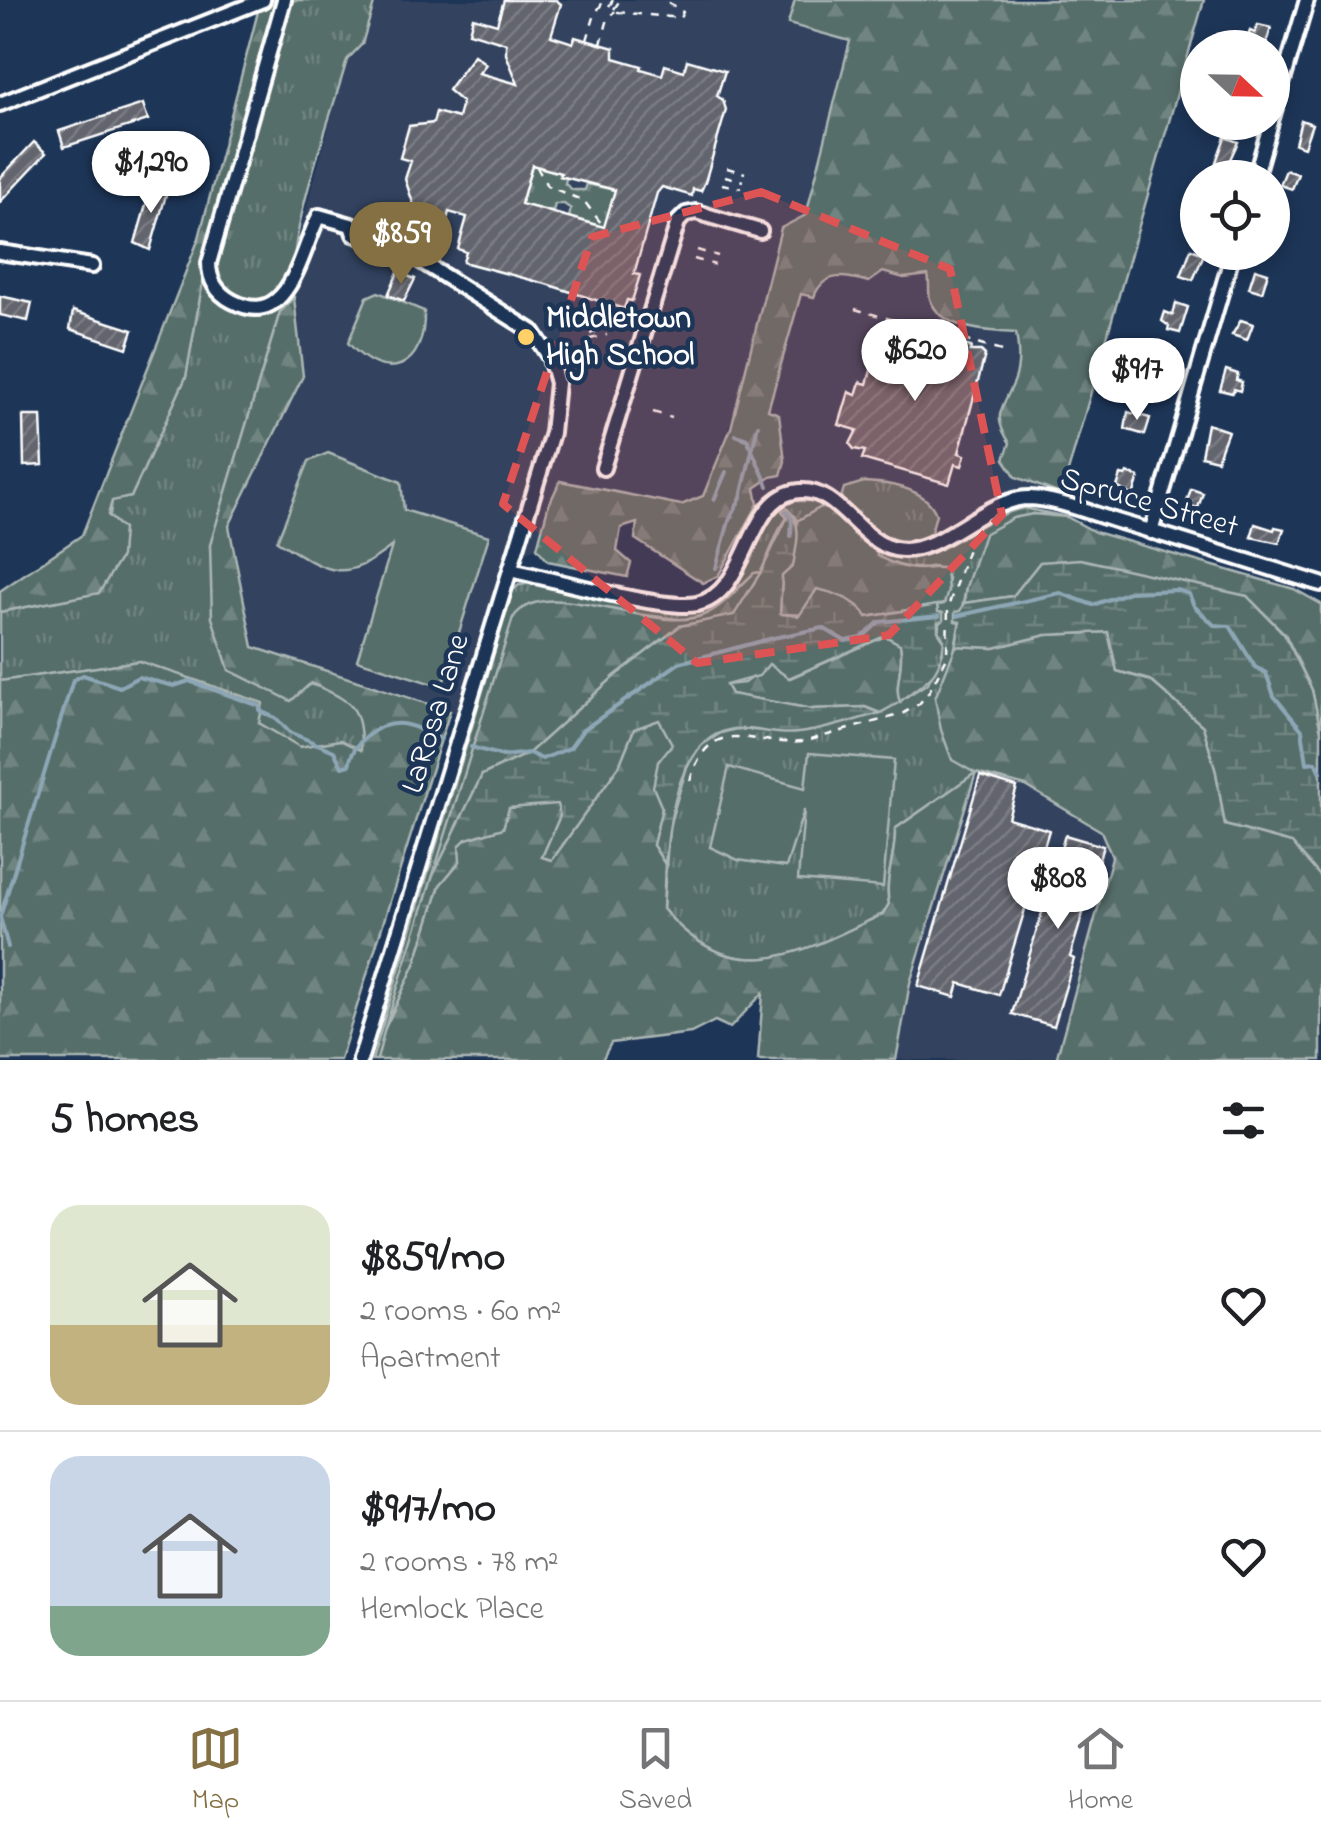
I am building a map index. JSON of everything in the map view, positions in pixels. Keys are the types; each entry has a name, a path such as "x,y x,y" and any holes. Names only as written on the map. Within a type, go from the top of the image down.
{"street":[{"path":"0,104 262,0"},
{"name":"LaRosa Lane","path":"284,0 209,263 212,282 221,294 240,304 273,303 298,273 308,236 319,216 351,224 354,234 401,249 470,295 516,319 542,342 558,383 552,433 360,1060"},
{"path":"1290,60 1308,0 1321,4"},
{"path":"603,468 678,222 686,214 696,212 760,230"},
{"path":"0,252 92,266"},
{"path":"1152,532 1228,270"},
{"name":"Spruce Street","path":"510,570 656,601 700,604 732,579 771,507 784,496 801,491 822,496 873,538 898,550 923,546 998,506 1026,498 1321,584"}],"path":[{"path":"613,0 614,9"},
{"path":"601,44 607,22 620,0"},
{"path":"614,9 680,18 682,12 663,0"},
{"path":"588,40 595,14 604,1"},
{"path":"537,166 548,186 584,202 604,227"},
{"path":"727,168 745,174"},
{"path":"725,176 742,181"},
{"path":"722,184 740,188"},
{"path":"697,250 718,256"},
{"path":"694,259 715,265"},
{"path":"855,309 1004,352"},
{"path":"592,326 602,320"},
{"path":"605,328 590,337 607,335"},
{"path":"653,412 672,418"},
{"path":"690,782 697,758 716,741 745,737 788,744 803,742 902,714 919,704 947,657 948,608 974,531"}],"highlighted area":[{"path":"761,192 950,269 1002,515 889,635 697,663 503,504 592,237"}],"shaded area":[{"name":"Middletown High School","path":"375,0 795,0 789,24 851,41 806,215 703,497 681,505 653,498 548,507 537,548 506,560 459,714 253,648 229,526 302,377 292,287 293,257 347,60 362,44"},
{"path":"883,272 904,278 928,274 930,298 980,331 1016,333 1016,378 999,411 1010,443 1004,459 1016,477 1039,486 1034,508 1003,512 932,552 904,559 876,550 814,501 786,505 767,525 749,521 758,504 755,488 771,477 768,411 801,293 817,289 829,278 843,276 869,281"},
{"path":"976,773 1026,786 1101,831 1112,857 1056,1060 896,1060 910,983"}],"green space":[{"path":"261,0 280,0 268,23 203,280 186,377 131,497 112,501 108,515 123,529 121,557 99,593 0,612 0,591 82,535 199,238"},
{"path":"280,0 375,0 362,44 347,60 320,147 296,243 293,298 280,312 210,546 229,670 294,681 342,696 359,714 361,751 340,740 300,747 139,661 0,681 0,612 99,593 112,500 131,497 186,377 203,280 268,23"},
{"path":"795,0 1204,0 1195,30 1180,30 1180,83 1064,486 1073,499 1016,477 1004,459 1010,443 1000,419 1017,370 1016,333 967,327 944,318 930,299 928,275 904,278 883,272 869,282 837,277 824,282 814,297 801,294 768,410 779,414 785,461 781,475 755,488 758,504 718,576 703,583 635,539 637,523 621,528 617,551 631,563 627,577 548,561 537,548 560,481 681,505 703,496 731,428 781,228 806,215 850,41 788,24"},
{"path":"532,165 561,173 565,184 573,190 585,190 587,184 615,190 603,233 569,217 571,209 564,204 555,204 553,212 529,206 520,209"},
{"path":"378,292 424,311 423,331 411,358 390,367 363,356 348,343 367,297"},
{"path":"294,298 303,376 229,526 253,647 450,711 340,1060 0,1060 0,681 139,661 263,703 259,723 300,747 340,740 361,750 356,713 344,700 311,683 291,701 229,670 212,618 210,545 280,312"},
{"path":"328,453 401,482 404,510 489,536 442,687 357,660 392,546 360,566 334,570 277,541 309,461"},
{"path":"864,482 896,486 924,498 936,514 931,533 906,541 869,527 841,498 844,488"},
{"path":"794,501 814,501 823,506 797,521 794,515 783,512 787,518 761,572 707,614 686,620 628,613 513,618 377,1060 372,1060 513,590 534,583 681,614 707,606 726,594 739,578 765,526"},
{"path":"823,506 876,550 877,556 908,568 946,569 948,591 944,604 867,617 780,614 782,575 797,542 797,521"},
{"path":"787,508 795,521 797,542 793,566 782,576 780,614 799,616 817,589 852,602 867,617 937,605 938,612 943,613 938,631 944,640 935,672 900,702 900,644 885,636 789,678 769,664 759,676 726,685 731,694 812,709 865,707 880,713 807,732 734,729 715,735 688,763 680,783 665,864 653,845 662,808 653,787 658,762 672,744 659,720 634,729 619,766 552,860 542,857 560,816 557,804 509,808 503,828 466,839 459,846 460,861 440,885 415,964 385,1028 432,878 482,775 529,753 616,675 680,626 734,615 761,572 787,518 782,511"},
{"path":"1024,508 1067,517 1042,513 966,587 952,664 935,698 976,773 895,829 889,904 883,914 796,952 769,958 743,958 716,951 690,935 663,909 669,826 687,767 700,746 736,729 798,733 880,713 928,683 943,652 938,631 942,613 937,605 944,604 948,578 935,566 898,565 877,556 876,550 896,556 933,551 1004,514"},
{"path":"1033,514 1067,517 1095,532 1294,589 1321,604 1321,732 1312,690 1285,634 1247,596 1040,562 1013,596 964,603 984,534 1013,518"},
{"path":"1080,559 1247,596 1284,634 1312,690 1321,732 1321,877 1292,843 1225,825 1203,726 1150,680 1117,671 1108,632 1046,635 994,648 956,646 960,622 955,621 955,612 964,603 1013,596 1040,562"},
{"path":"761,572 734,616 680,626 616,675 529,753 482,775 432,878 513,618 528,605 549,600 685,619 713,610 754,573"},
{"path":"1108,632 1117,671 1151,681 1203,726 1225,825 1292,843 1321,877 1321,1060 1056,1060 1112,857 1101,831 1026,786 976,773 910,983 896,1060 758,1060 763,993 730,1028 715,1021 691,1033 611,1043 602,1060 377,1060 385,1028 415,964 440,885 460,861 458,846 466,839 503,828 509,808 558,803 560,816 542,857 552,860 619,766 634,729 659,720 673,744 658,762 662,808 653,845 665,864 663,909 689,935 716,951 742,958 769,958 796,952 883,914 889,904 895,829 975,773 952,760 935,698 956,646 994,648 1046,635"},
{"path":"885,636 900,644 900,702 880,713 865,707 812,709 731,694 726,685 744,683 769,664 790,678"},
{"path":"809,753 894,760 883,887 798,880 804,810 786,867 738,860 710,847 729,767 805,788"}],"building":[{"path":"504,0 556,0 561,4 551,36 573,43 575,37 614,48 614,58 662,75 665,65 684,71 687,60 725,71 717,96 726,110 705,182 701,191 693,189 692,196 662,187 657,193 634,274 640,275 632,301 627,300 624,309 463,262 466,252 458,249 467,217 449,212 446,223 417,215 405,179 411,161 400,158 409,126 433,123 436,112 458,118 462,102 448,90 474,55 486,64 479,73 518,84 506,54 506,43 469,32 473,17 497,24","holes":["532,165 561,173 560,176 615,190 604,227 521,204"]},
{"path":"143,104 148,120 64,147 59,131"},
{"path":"1301,120 1312,124 1304,147 1295,144"},
{"path":"1224,140 1238,142 1230,160 1217,160"},
{"path":"34,142 46,153 0,202 0,178"},
{"path":"1290,171 1298,174 1290,188"},
{"path":"152,184 168,188 150,250 135,243"},
{"path":"1183,270 1197,270 1193,280 1181,276"},
{"path":"1255,270 1268,273 1262,292 1249,288"},
{"path":"398,272 415,279 404,301 388,295"},
{"path":"0,296 32,303 28,321 0,315"},
{"path":"1176,303 1188,307 1180,333 1168,330 1169,326 1162,321 1165,312 1173,315"},
{"path":"73,311 133,330 127,348 70,329"},
{"path":"1241,320 1253,324 1247,340 1232,335"},
{"path":"888,327 901,327 971,347 970,351 985,355 959,453 965,455 962,466 955,464 949,484 862,459 865,451 850,444 857,430 839,425 849,392 856,395 860,382 867,384 880,340 884,341"},
{"path":"1157,361 1175,366 1169,383 1152,378"},
{"path":"1226,370 1238,374 1236,380 1242,382 1240,391 1220,390"},
{"path":"1128,412 1150,418 1145,435 1125,429"},
{"path":"23,416 41,416 43,465 24,466"},
{"path":"1207,424 1228,431 1217,460 1201,456"},
{"path":"1121,475 1139,477 1133,496 1117,487"},
{"path":"1191,489 1203,493 1198,508 1186,505"},
{"path":"1255,524 1284,529 1279,543 1251,537"},
{"path":"980,776 1017,787 1008,818 1049,830 999,995 959,983 955,997 918,986"},
{"path":"1065,835 1103,846 1054,1026 1012,1014"}],"waterway":[{"path":"716,568 729,521 741,497 758,425"},
{"path":"736,435 747,439 768,486"},
{"path":"714,500 726,472"},
{"path":"786,511 792,519 791,536"},
{"path":"957,616 1060,593 1093,605 1129,592 1177,590 1189,594 1194,606 1214,625 1230,626 1255,667 1266,673 1274,696 1302,730 1307,763 1316,762 1321,772"},
{"path":"471,747 503,756 529,753 542,759 570,748 583,730 679,663 823,628 845,641 862,638 879,622 939,616"},
{"path":"8,947 0,917 73,680 83,675 120,687 138,677 174,686 189,681 260,706 260,711 276,718 289,732 334,751 342,767 349,765 355,749 368,735 384,726 407,725 441,739"}],"place":[{"name":"Middletown High School","path":"526,337"}]}
